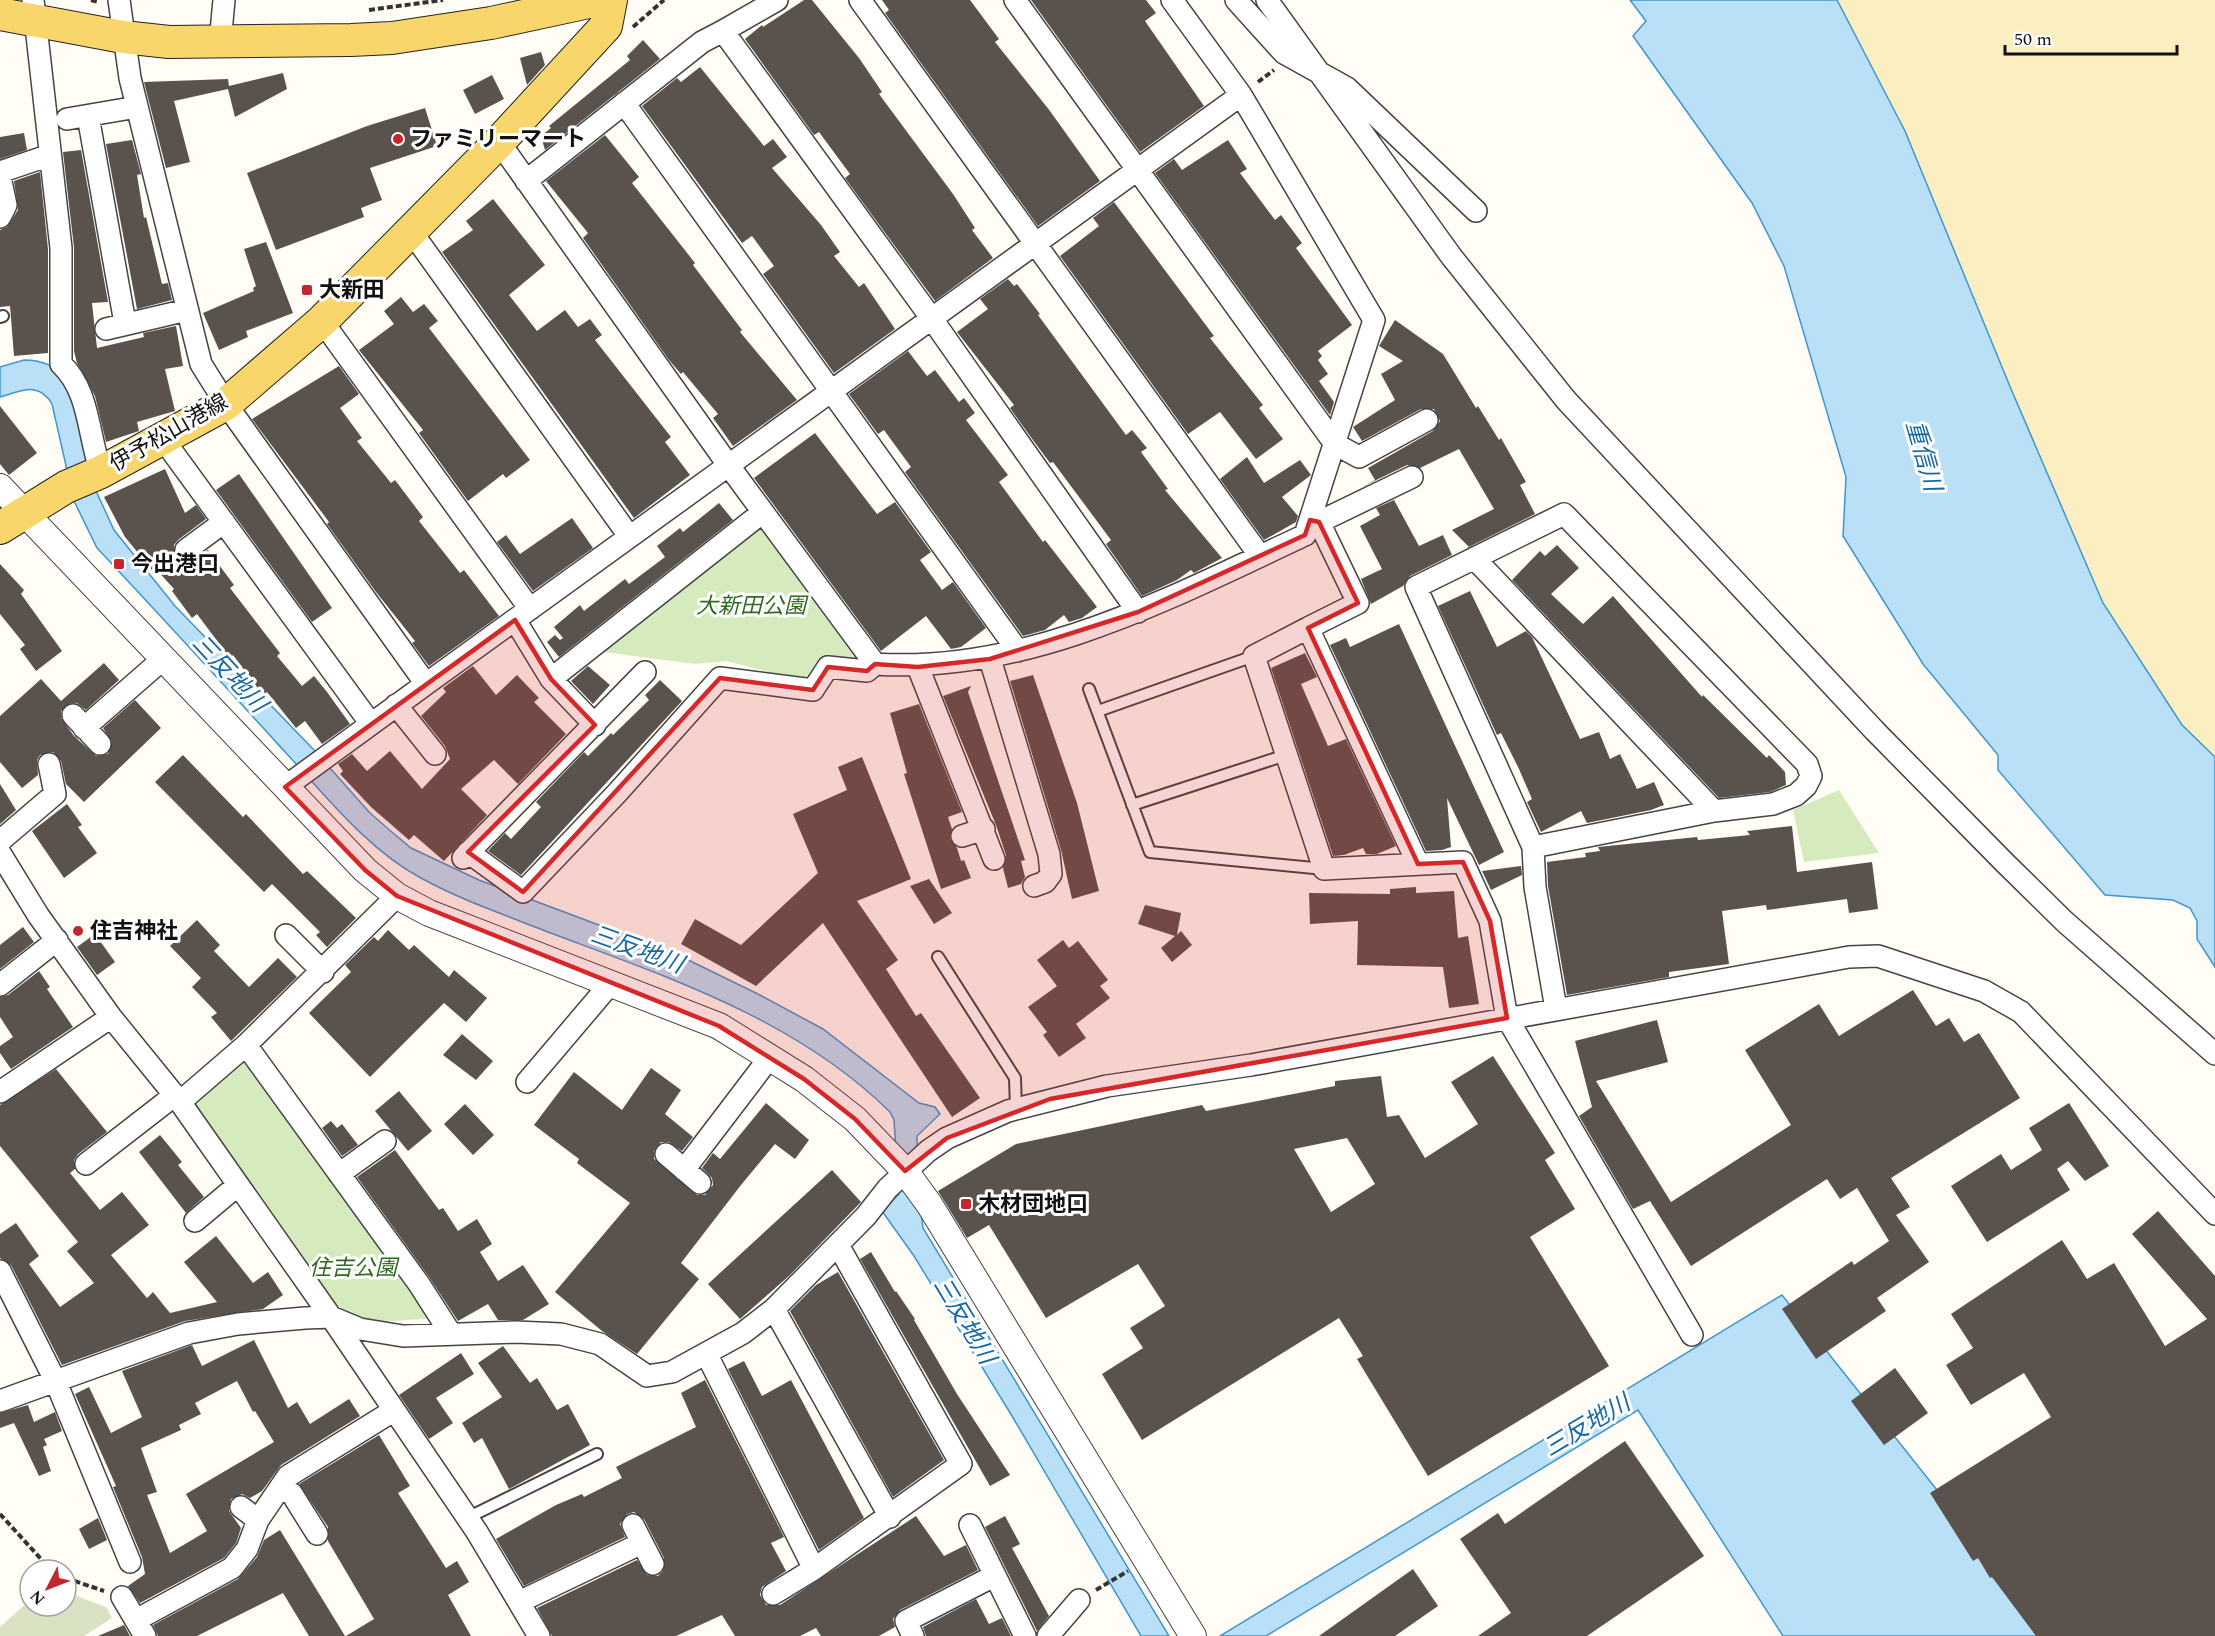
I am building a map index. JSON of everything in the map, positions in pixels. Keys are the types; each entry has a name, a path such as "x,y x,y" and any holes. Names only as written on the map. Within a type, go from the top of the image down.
{"main road":[{"name":"伊予松山港線","path":"0,14 34,10 123,37 220,43 392,38 491,23 594,1 606,26 499,142 322,321 226,404 98,473 66,487 12,521"}],"street":[{"path":"118,0 137,107 201,364 226,404 426,684"},
{"path":"220,43 224,0"},
{"path":"526,181 702,42 777,0"},
{"path":"860,0 1260,556"},
{"path":"1015,0 1335,444 1359,457 1427,420"},
{"path":"645,672 465,855 523,892 618,792 720,678 813,690 828,667 867,671 875,664 918,667 990,659 1138,612 1305,535 1315,521 1335,444 1374,320 1241,95 1172,0"},
{"path":"1236,0 1284,53 1347,88 1476,211"},
{"path":"1267,0 1451,256 1566,400 1875,731 2005,863 2064,921 2215,1054"},
{"path":"34,10 61,248 61,364 72,374 80,390 98,473"},
{"path":"723,31 932,319 1138,612"},
{"path":"289,784 1241,95"},
{"path":"624,104 833,391 1018,651"},
{"path":"67,119 137,107"},
{"path":"88,116 115,326 187,310"},
{"path":"499,142 729,466 875,664"},
{"path":"0,217 6,205 0,174 50,155"},
{"path":"411,231 629,536"},
{"path":"322,321 523,614 551,679 595,725"},
{"path":"163,439 371,724"},
{"path":"1315,521 1413,477"},
{"path":"0,487 12,521 163,659 289,784 364,870 397,896 429,913 719,1026 804,1078 855,1119 905,1171 929,1204 986,1293 1193,1636"},
{"path":"551,679 763,512"},
{"path":"1533,847 1714,811 1773,804 1796,795 1806,786 1811,776 1807,764 1564,514 1416,587 1533,847 1535,887 1556,1009"},
{"path":"1315,521 1359,603 1254,656 1324,869 1463,862 1490,921 1507,1018 1692,1335"},
{"path":"186,550 224,522"},
{"path":"1474,558 1714,811"},
{"path":"1308,628 1418,864"},
{"path":"100,744 78,721 163,659"},
{"path":"990,659 1049,854 1051,874 1045,882 1034,886"},
{"path":"918,667 984,828 994,859"},
{"path":"396,705 435,754"},
{"path":"0,841 55,794 49,764"},
{"path":"962,836 984,828"},
{"path":"0,853 111,1017 177,1099 331,1317 467,1518 539,1636"},
{"path":"86,1164 177,1099 246,1045 323,972 397,896"},
{"path":"286,935 323,972"},
{"path":"0,985 57,940"},
{"path":"0,1401 56,1383 189,1333 238,1324 331,1317 360,1329 403,1336 516,1332 561,1334 600,1344 647,1376 672,1372 707,1355 743,1333 774,1309 838,1245 905,1171 947,1138 1016,1109 1107,1086 1251,1065 1849,957 1878,956 1984,991 2021,1012 2215,1214"},
{"path":"527,1082 611,983"},
{"path":"0,1092 111,1017"},
{"path":"246,1045 419,1284 451,1334"},
{"path":"666,1154 692,1177 770,1057"},
{"path":"339,1174 385,1141"},
{"path":"195,1221 238,1185"},
{"path":"773,1594 890,1517 961,1464 838,1245"},
{"path":"0,1271 56,1383 130,1562"},
{"path":"774,1309 890,1517"},
{"path":"707,1355 814,1569"},
{"path":"122,1597 141,1628 232,1568 247,1549 258,1520 288,1476 393,1411"},
{"path":"280,1488 292,1494 317,1534"},
{"path":"241,1507 258,1520"},
{"path":"970,1525 1025,1636"},
{"path":"519,1602 637,1534 652,1564"},
{"path":"913,1636 906,1621 994,1576"},
{"path":"1048,1636 1079,1600"}],"lane":[{"path":"1098,711 1254,656"},
{"path":"1089,689 1150,852 1324,869"},
{"path":"1132,805 1286,755"},
{"path":"938,957 1015,1078 1016,1109"},
{"path":"467,1518 597,1454"}],"path":[{"path":"1241,95 1292,57"},
{"path":"0,1514 40,1558"},
{"path":"1105,1584 1132,1569"},
{"path":"78,1582 122,1597"}],"highlighted area":[{"path":"1310,520 1319,522 1358,603 1308,628 1418,864 1463,862 1490,921 1507,1018 1050,1099 947,1138 905,1171 855,1119 804,1079 719,1026 397,896 365,870 285,787 515,620 551,679 595,725 468,852 523,892 720,678 813,690 828,667 867,671 875,664 918,667 990,659 1138,612 1305,535"}],"green space":[{"name":"大新田公園","path":"764,522 861,663 812,683 726,661 695,664 588,650"},
{"path":"1839,790 1879,853 1804,862 1793,810"},
{"name":"住吉公園","path":"247,1060 436,1318 364,1323 329,1300 192,1105"},
{"path":"78,1596 106,1607 112,1618 84,1636 0,1636 0,1627 18,1611 18,1618 78,1618"}],"sand":[{"path":"1837,0 2215,0 2215,757 2182,725 2103,603 2011,389 1905,131"}],"water":[{"name":"重信川","path":"1630,0 1837,0 1905,131 2011,389 2103,603 2182,725 2215,757 2215,967 2197,939 2197,921 2190,908 2173,900 2105,895 1998,770 1998,755 1923,664 1843,536 1846,477 1784,266 1752,203 1633,36 1646,21"},
{"name":"三反地川","path":"24,360 49,365 69,381 96,491 114,530 175,606 313,749 370,813 411,848 479,880 676,954 760,995 823,1029 919,1103 935,1107 940,1114 917,1136 918,1188 923,1228 1169,1636 1141,1636 1012,1416 914,1256 882,1211 899,1194 894,1120 890,1112 852,1078 811,1049 768,1024 677,981 449,892 421,878 383,853 332,804 97,548 74,501 52,404 41,392 35,390 0,397 0,367"},
{"name":"三反地川","path":"1782,1295 2053,1636 1783,1636 1638,1410 1266,1636 1220,1636"}],"building":[{"path":"804,0 812,0 859,58 882,92 879,94 953,194 975,228 972,230 993,258 935,301 845,178 850,174 819,132 814,135 745,39 762,25 763,27"},
{"path":"882,0 970,0 999,39 995,42 1050,111 1100,181 1038,226 885,13 889,10"},
{"path":"1031,0 1146,0 1156,13 1145,21 1204,106 1140,152"},
{"path":"643,40 660,59 545,150 541,136 551,128 549,126 630,60 627,56"},
{"path":"541,52 545,65 527,85 520,58"},
{"path":"700,67 764,146 773,139 787,157 772,168 821,225 840,252 834,256 859,287 864,283 895,329 834,373 763,274 774,266 752,236 742,243 642,106 677,78 681,82"},
{"path":"283,73 287,89 235,117 228,89 174,101 190,162 166,168 144,82 228,79 229,86"},
{"path":"492,75 504,99 475,114 463,90"},
{"path":"425,108 437,146 370,168 382,200 361,208 364,217 276,250 247,173 367,126"},
{"path":"24,133 27,150 0,159 0,137"},
{"path":"605,135 639,177 632,183 695,263 693,265 742,330 740,332 797,400 733,446 713,418 718,414 683,372 681,374 669,360 583,238 588,233 546,181"},
{"path":"132,140 141,174 137,175 144,218 146,217 162,284 168,283 172,300 137,309 106,144"},
{"path":"1228,140 1247,169 1240,173 1275,220 1281,215 1302,243 1296,248 1352,325 1318,351 1322,356 1318,360 1328,374 1319,381 1334,402 1330,415 1155,173 1174,159 1182,170"},
{"path":"81,150 108,302 92,303 97,348 144,337 143,333 176,326 183,366 165,369 175,411 137,422 139,431 106,442 95,396 77,363 74,351 74,248 63,152"},
{"path":"40,172 48,249 48,353 14,356 10,306 0,307 0,230 7,227 18,210 14,181"},
{"path":"493,199 545,265 509,295 537,331 565,310 578,327 590,319 602,335 595,340 671,437 665,442 690,475 634,518 442,252 473,230 466,221"},
{"path":"1114,202 1214,336 1210,338 1263,405 1259,408 1283,439 1256,459 1220,412 1188,434 1060,256 1099,226 1093,218"},
{"path":"266,242 293,313 246,331 248,337 219,350 203,313 254,291 253,288 256,286 244,249"},
{"path":"1008,279 1014,286 1017,284 1040,314 1038,315 1126,435 1132,430 1147,448 1141,452 1168,489 1165,490 1222,558 1194,573 1191,570 1177,580 1142,596 1106,544 1111,540 1053,462 1050,463 1030,436 1010,408 1014,405 957,332 988,309 980,299"},
{"path":"401,297 413,312 424,304 438,321 429,328 530,460 506,478 503,474 468,501 419,433 423,430 359,350 394,324 384,311"},
{"path":"1395,320 1443,354 1476,408 1478,406 1499,440 1501,438 1526,482 1520,485 1535,514 1469,547 1452,530 1494,509 1459,449 1420,468 1407,465 1364,486 1375,480 1368,468 1433,431 1440,421 1434,409 1421,409 1362,441 1353,427 1395,400 1381,374 1403,361 1379,346"},
{"path":"908,351 927,376 935,370 959,402 964,398 975,413 966,420 1008,475 999,482 1043,542 1045,540 1097,607 1082,618 1069,622 1064,615 1045,630 1023,636 905,472 911,467 884,430 878,434 849,394"},
{"path":"339,366 359,394 340,408 362,438 357,441 391,483 395,480 423,517 419,521 460,573 464,570 499,616 429,666 412,643 415,641 376,592 327,524 329,522 252,419"},
{"path":"0,406 37,453 9,475 0,464"},
{"path":"815,433 877,514 895,502 931,552 920,560 942,590 953,582 986,628 961,647 951,649 926,616 881,651 754,478"},
{"path":"1247,457 1264,483 1300,460 1311,475 1282,497 1298,516 1296,522 1264,540 1220,479"},
{"path":"165,469 185,513 196,505 206,519 178,540 174,545 175,557 188,563 208,550 234,585 230,588 280,653 277,656 302,686 314,676 327,692 350,724 322,744 305,721 296,728 267,692 263,695 233,655 230,658 197,614 192,618 172,591 174,589 155,568 152,570 125,537 104,497"},
{"path":"239,474 332,608 312,622 216,490"},
{"path":"1394,500 1419,546 1443,535 1452,555 1410,576 1403,586 1371,604 1361,579 1382,569 1360,526 1380,515 1376,508"},
{"path":"719,503 733,520 559,657 547,642 555,635 560,640 563,638 554,627 580,605 584,611 625,579 629,584 665,557 657,546 680,528 683,532"},
{"path":"572,518 593,548 533,591 497,542 506,535 520,554"},
{"path":"1557,545 1579,568 1551,594 1583,624 1613,596 1702,697 1703,695 1767,758 1769,755 1785,772 1786,785 1770,792 1719,798 1512,580 1540,551 1545,556"},
{"path":"0,564 24,590 21,594 62,651 36,671 20,649 25,645 0,614"},
{"path":"1470,591 1497,647 1526,631 1532,637 1580,739 1599,732 1610,759 1620,754 1637,789 1654,782 1664,805 1651,810 1587,823 1581,811 1541,832 1527,802 1532,799 1519,769 1501,733 1497,735 1438,606"},
{"path":"1399,624 1504,852 1479,865 1447,798 1451,847 1426,851 1330,645 1346,638 1350,647"},
{"path":"1305,653 1317,677 1301,684 1328,746 1346,739 1396,846 1377,854 1366,854 1363,848 1344,855 1333,856 1271,668"},
{"path":"104,663 119,680 86,710 77,703 71,703 61,711 61,718 74,736 96,756 108,754 112,742 103,728 135,700 161,728 84,802 66,784 61,761 53,752 40,755 37,760 38,775 22,788 0,762 0,716 41,679 61,701"},
{"path":"473,666 496,695 517,675 539,698 534,702 566,734 518,784 494,760 461,789 487,815 444,861 414,835 409,840 371,807 340,774 343,771 338,764 352,754 367,771 390,751 422,789 450,759 445,746 421,716 446,692 443,688"},
{"path":"588,666 610,685 593,704 571,681"},
{"path":"1033,675 1077,803 1099,891 1072,899 1061,850 1010,681"},
{"path":"660,680 682,701 521,875 488,851 505,833 511,839 541,807 536,802 584,752 588,756 649,700 645,695"},
{"path":"971,686 968,692 1025,860 1021,861 1025,877 1021,884 1008,888 1003,868 1006,855 996,825 943,696"},
{"path":"919,704 962,812 948,817 952,829 950,839 957,848 961,861 964,860 971,878 941,889 904,774 907,773 890,713"},
{"path":"183,755 243,817 246,814 303,874 307,871 356,918 327,947 316,935 320,932 272,884 264,892 155,782"},
{"path":"862,757 911,879 857,901 898,960 886,969 916,1016 921,1013 980,1098 952,1117 823,923 756,986 681,944 695,919 741,945 818,873 793,814 847,790 838,767"},
{"path":"0,784 16,810 0,824"},
{"path":"67,804 82,825 78,827 97,853 64,878 32,831"},
{"path":"1792,826 1797,872 1872,862 1878,909 1849,913 1847,899 1767,910 1766,905 1722,911 1729,964 1669,972 1669,977 1567,995 1548,886 1547,862 1586,857 1585,853 1600,851 1598,847 1697,837 1698,840 1750,835 1747,831"},
{"path":"1521,866 1522,875 1491,890 1482,871"},
{"path":"929,879 952,913 934,924 910,886"},
{"path":"1416,887 1416,893 1454,891 1458,938 1468,936 1479,1004 1449,1008 1443,967 1357,965 1358,921 1310,924 1309,893 1390,894 1390,889"},
{"path":"1145,905 1181,913 1177,935 1181,931 1192,945 1172,962 1161,948 1175,936 1138,924"},
{"path":"197,920 220,945 214,951 249,987 278,958 297,977 231,1041 211,1017 217,1013 192,987 201,978 170,946"},
{"path":"23,927 34,942 0,969 0,945"},
{"path":"388,930 409,950 414,945 449,977 454,970 487,998 466,1022 444,1003 370,1077 309,1013 351,972 345,965 374,937 378,941"},
{"path":"95,934 115,962 97,975 77,947"},
{"path":"1063,940 1069,948 1078,941 1108,980 1100,986 1110,998 1076,1024 1086,1038 1059,1057 1043,1035 1047,1032 1028,1007 1057,986 1037,960"},
{"path":"39,971 50,987 47,989 73,1027 11,1069 0,1053 0,1046 13,1037 0,1017 0,997 8,995"},
{"path":"1913,990 1936,1026 1949,1018 1964,1042 1979,1033 2020,1098 1891,1178 1910,1207 1896,1215 1929,1262 1877,1298 1886,1311 1816,1359 1782,1309 1852,1261 1854,1265 1889,1241 1857,1188 1840,1199 1827,1179 1691,1266 1650,1201 1633,1209 1579,1116 1592,1107 1575,1041 1657,1020 1668,1062 1596,1081 1671,1202 1791,1125 1745,1050 1819,1004 1839,1036"},
{"path":"462,1034 493,1061 476,1080 443,1055"},
{"path":"1493,1056 1555,1153 1545,1160 1575,1209 1530,1237 1609,1366 1428,1476 1357,1359 1363,1356 1339,1318 1142,1440 1102,1374 1143,1348 1130,1328 1165,1306 1138,1264 1046,1318 989,1225 967,1238 938,1191 1016,1144 1202,1105 1206,1111 1335,1086 1335,1081 1381,1076 1387,1117 1399,1115 1425,1158 1478,1124 1451,1082","holes":["1347,1138 1375,1184 1331,1212 1294,1149"]},
{"path":"651,1068 681,1090 665,1114 693,1137 682,1151 669,1142 661,1142 654,1151 654,1159 697,1195 705,1195 713,1185 712,1178 702,1168 713,1153 720,1159 766,1103 809,1140 795,1159 775,1144 741,1185 681,1263 699,1279 637,1354 602,1331 555,1292 630,1203 577,1163 579,1159 534,1125 574,1072 622,1110"},
{"path":"56,1069 107,1132 78,1154 74,1160 75,1169 70,1173 100,1210 122,1192 149,1225 111,1255 147,1298 153,1292 170,1313 217,1302 184,1262 216,1236 253,1283 268,1272 283,1295 263,1309 185,1321 62,1365 11,1265 0,1258 0,1234 16,1223 39,1256 29,1264 60,1307 94,1283 67,1251 78,1242 0,1146 0,1105"},
{"path":"399,1091 432,1131 408,1151 375,1111"},
{"path":"2069,1103 2109,1166 2085,1181 2068,1161 2057,1169 2070,1190 1987,1242 1951,1186 2001,1154 2011,1170 2042,1150 2029,1128"},
{"path":"465,1104 494,1135 473,1155 444,1124"},
{"path":"331,1121 337,1128 342,1124 358,1145 342,1156 322,1128"},
{"path":"160,1135 182,1162 178,1165 204,1197 186,1213 139,1152"},
{"path":"395,1150 439,1210 443,1208 458,1231 477,1219 492,1244 480,1252 498,1281 523,1265 549,1304 523,1320 498,1320 488,1304 458,1321 357,1177"},
{"path":"832,1170 861,1202 790,1275 740,1319 708,1284"},
{"path":"2158,1211 2215,1276 2215,1636 2036,1636 1992,1577 1990,1578 1978,1558 1973,1561 1930,1493 2051,1417 2024,1373 1971,1405 1946,1365 1973,1348 1951,1314 2062,1240 2087,1279 2114,1263 2165,1346 2207,1319 2132,1234"},
{"path":"871,1252 895,1292 915,1319 957,1394 1010,1475 990,1486 860,1259"},
{"path":"838,1272 944,1460 893,1497 790,1311 816,1285"},
{"path":"254,1340 288,1408 297,1402 310,1424 349,1399 360,1416 281,1465 262,1491 250,1498 242,1494 231,1499 229,1511 241,1528 236,1543 224,1558 140,1603 128,1586 145,1574 142,1557 113,1487 116,1486 75,1394 89,1387 111,1433 142,1417 122,1371 192,1345 202,1366","holes":["237,1381 253,1412 255,1411 274,1442 186,1494 207,1531 170,1553 147,1495 157,1492 141,1448 181,1430 179,1425 201,1414 195,1403"]},
{"path":"503,1346 530,1383 537,1378 557,1410 568,1404 590,1445 509,1489 482,1438 474,1443 462,1423 502,1397 478,1363"},
{"path":"461,1353 474,1374 436,1398 453,1423 429,1439 399,1395"},
{"path":"744,1361 762,1396 791,1380 864,1518 819,1550 728,1369"},
{"path":"1895,1368 1928,1413 1884,1445 1851,1401"},
{"path":"705,1380 784,1537 771,1543 786,1571 762,1587 760,1595 766,1605 780,1605 916,1516 944,1556 966,1545 978,1570 900,1610 893,1619 895,1627 879,1636 821,1636 816,1628 800,1636 735,1636 722,1615 676,1636 552,1636 537,1608 637,1560 647,1575 658,1576 663,1571 664,1558 644,1519 634,1512 627,1514 620,1524 625,1537 524,1586 496,1539 556,1505 582,1494 584,1497 622,1478 616,1467 696,1427 681,1393"},
{"path":"28,1405 34,1422 55,1412 62,1431 44,1439 47,1445 43,1447 51,1471 39,1476 14,1423 0,1428 0,1413"},
{"path":"379,1435 410,1486 398,1493 446,1568 457,1561 469,1582 448,1595 471,1636 346,1636 374,1619 328,1541 328,1527 299,1484"},
{"path":"1625,1441 1704,1556 1587,1636 1478,1636 1511,1613 1460,1539 1498,1513 1505,1524"},
{"path":"1005,1516 1020,1544 1012,1548 1049,1616 1037,1631 985,1527"},
{"path":"98,1518 107,1540 89,1549 79,1529"},
{"path":"280,1530 345,1636 309,1636 283,1593 197,1636 158,1636 153,1625 238,1579 257,1557 264,1540"},
{"path":"1413,1569 1438,1606 1395,1636 1319,1636"},
{"path":"976,1599 989,1624 1002,1618 1011,1636 926,1636 923,1627"},
{"path":"124,1625 130,1636 98,1636"}],"place":[{"name":"ファミリーマート","path":"398,139"},
{"name":"大新田","path":"307,290"},
{"name":"今出港口","path":"119,564"},
{"name":"住吉神社","path":"78,931"},
{"name":"木材団地口","path":"966,1204"}]}
